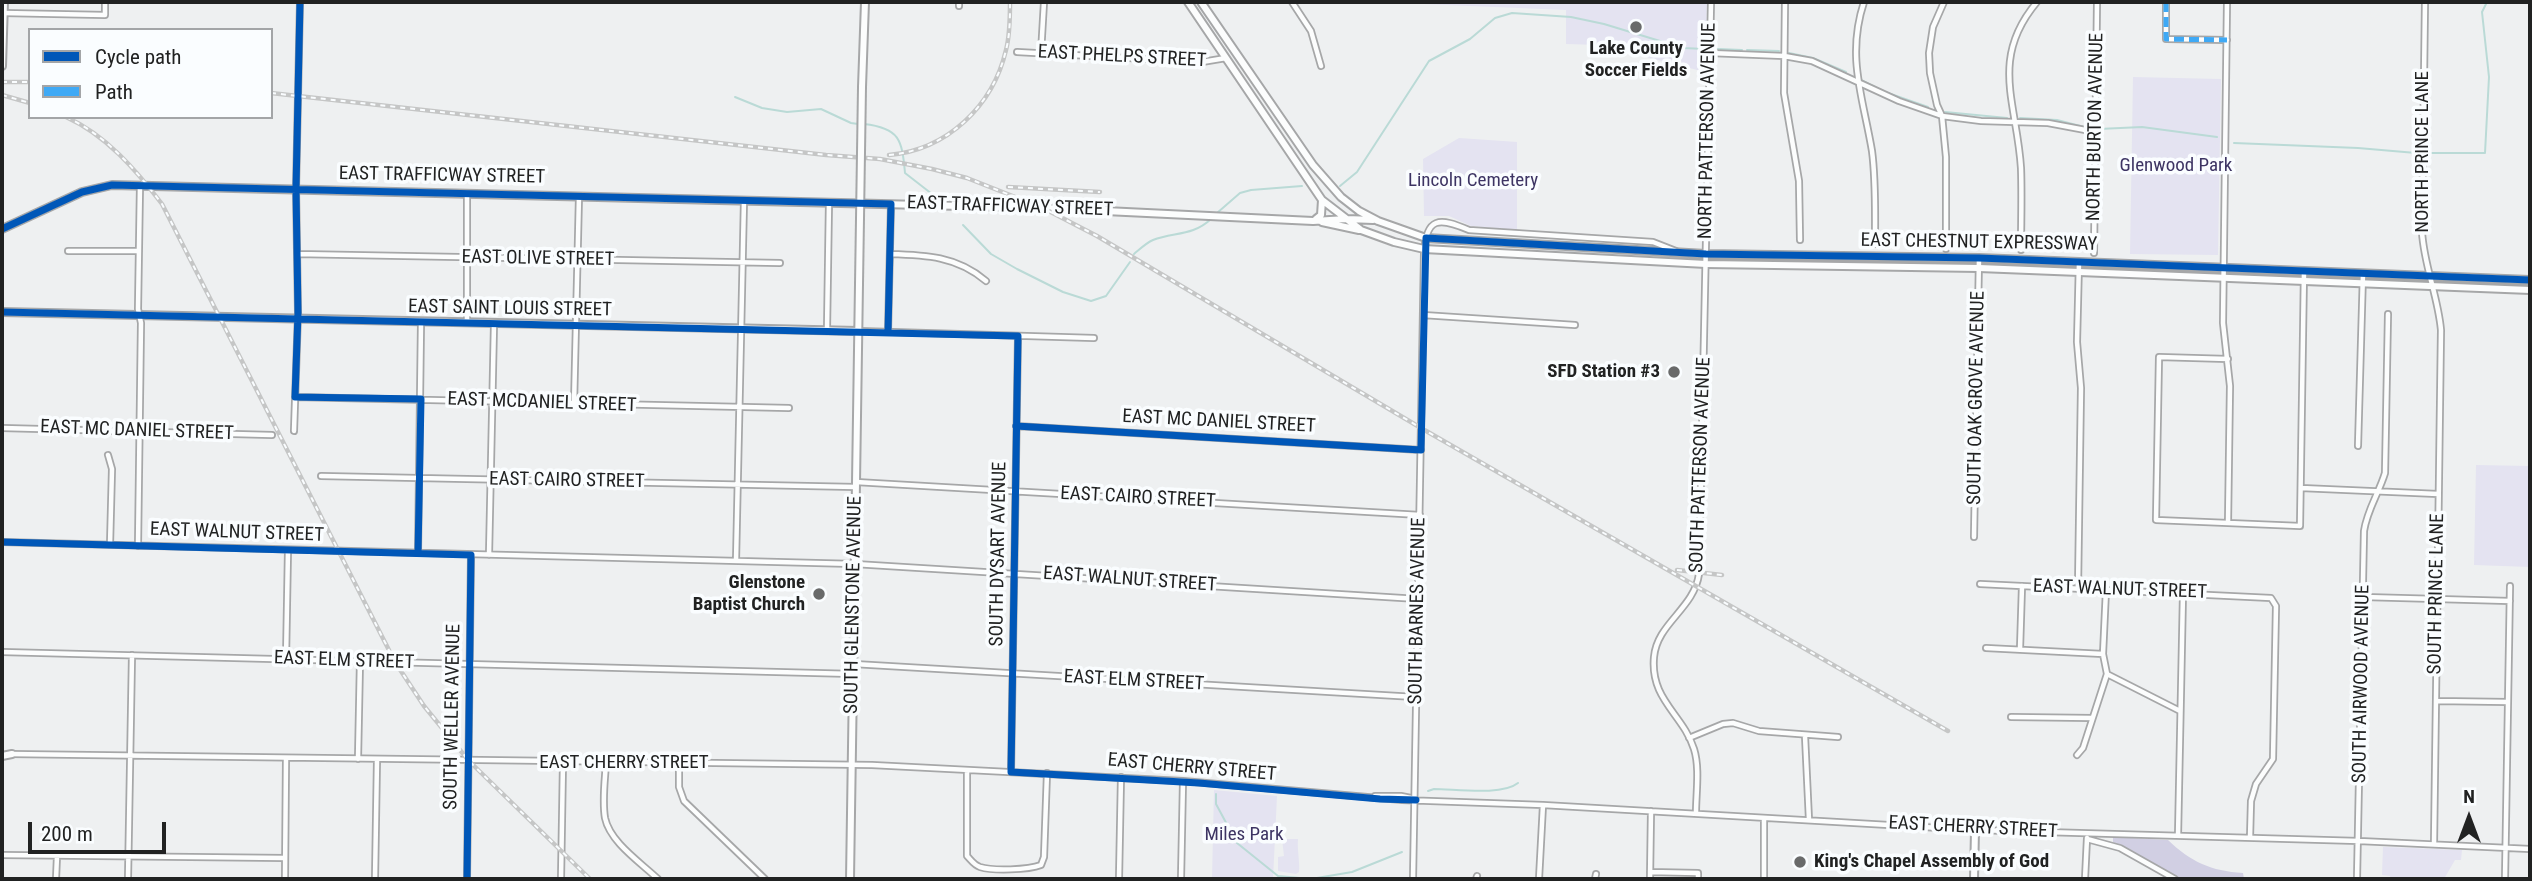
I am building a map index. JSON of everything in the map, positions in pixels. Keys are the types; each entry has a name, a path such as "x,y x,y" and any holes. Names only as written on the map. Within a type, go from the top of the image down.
{"main road":[{"path":"2,66 4,2"},
{"name":"EAST CHESTNUT EXPRESSWAY","path":"1188,2 1322,200 1361,230 1424,249 1706,264 2079,271 2530,290"},
{"name":"EAST CHESTNUT EXPRESSWAY","path":"1201,2 1322,176 1341,197 1378,221 1426,238 1706,254 2079,261 2530,280"},
{"name":"SOUTH GLENSTONE AVENUE","path":"850,879 864,3"},
{"name":"EAST TRAFFICWAY STREET","path":"2,229 94,188 140,185 829,202 1103,210 1313,221 1378,221"},
{"path":"1313,221 1321,215 1322,200"},
{"name":"EAST TRAFFICWAY STREET","path":"1313,221 1361,230"},
{"name":"EAST SAINT LOUIS STREET","path":"2,312 858,331"},
{"path":"2,755 12,754"},
{"path":"1974,879 1975,830"}],"street":[{"path":"3,13 105,15 105,2"},
{"path":"294,431 300,2"},
{"path":"1041,53 1044,2"},
{"path":"1292,2 1311,31 1321,66"},
{"name":"NORTH PATTERSON AVENUE","path":"1704,343 1711,2"},
{"path":"1785,2 1785,106 1799,181 1800,240"},
{"path":"1864,2 1854,51 1857,80 1872,152 1875,244"},
{"path":"1944,2 1933,27 1929,52 1930,73 1942,116 1946,157 1946,249"},
{"path":"2021,250 2021,168 2008,67 2014,37 2025,16 2037,2"},
{"name":"NORTH BURTON AVENUE","path":"2094,253 2097,2"},
{"path":"2166,2 2166,39 2227,40"},
{"path":"2227,2 2224,330 2230,386 2228,523"},
{"name":"NORTH PRINCE LANE","path":"2425,2 2421,229 2439,309 2441,343"},
{"name":"EAST PHELPS STREET","path":"1017,52 1202,62 1227,57"},
{"path":"1710,53 1784,56 1812,61 1899,101 1942,116 1981,121 2048,123 2095,132"},
{"path":"138,546 140,185"},
{"path":"467,193 467,323"},
{"path":"574,405 579,195"},
{"path":"736,561 744,200"},
{"path":"827,330 829,202"},
{"path":"888,332 891,204"},
{"path":"1426,238 1428,228 1434,222 1443,221 1469,230 1653,242 1680,252"},
{"name":"SOUTH BARNES AVENUE","path":"1413,879 1426,238"},
{"path":"68,251 139,251"},
{"name":"EAST OLIVE STREET","path":"297,254 780,263"},
{"path":"890,254 941,257 972,270 986,281"},
{"name":"SOUTH OAK GROVE AVENUE","path":"1974,537 1979,258"},
{"path":"2078,588 2079,261"},
{"path":"2228,359 2159,357 2155,520 2300,526 2304,271"},
{"path":"2358,446 2363,273"},
{"name":"SOUTH AIRWOOD AVENUE","path":"2357,879 2366,518 2385,473 2388,314"},
{"path":"1423,315 1575,325"},
{"path":"418,553 421,323"},
{"path":"489,555 494,324"},
{"name":"EAST SAINT LOUIS STREET","path":"858,331 1094,338"},
{"name":"SOUTH DYSART AVENUE","path":"1011,772 1018,336"},
{"name":"SOUTH PATTERSON AVENUE","path":"1696,813 1696,761 1689,738 1658,689 1654,657 1664,629 1682,610 1697,586 1704,343"},
{"name":"SOUTH PRINCE LANE","path":"2434,844 2441,343"},
{"name":"EAST MCDANIEL STREET","path":"295,397 789,408"},
{"name":"EAST MC DANIEL STREET","path":"1016,426 1421,450"},
{"name":"EAST MC DANIEL STREET","path":"2,428 272,435"},
{"path":"108,456 112,468 110,545"},
{"name":"EAST CAIRO STREET","path":"321,476 1015,490 1420,515"},
{"path":"2301,488 2438,494"},
{"name":"EAST WALNUT STREET","path":"2,542 855,564 1418,599"},
{"path":"286,659 288,550"},
{"name":"SOUTH WELLER AVENUE","path":"467,879 471,555"},
{"name":"EAST WALNUT STREET","path":"1980,584 2271,598 2276,606 2273,759 2256,784 2251,800 2250,838"},
{"path":"2020,649 2022,586"},
{"path":"2505,879 2510,586"},
{"path":"2077,755 2083,748 2108,674 2103,654 2106,590"},
{"path":"2178,836 2183,593"},
{"path":"2364,597 2510,601"},
{"path":"1986,648 2103,654"},
{"name":"EAST ELM STREET","path":"2,652 853,674"},
{"path":"128,879 132,655"},
{"path":"358,760 360,661"},
{"name":"EAST ELM STREET","path":"854,664 1415,697"},
{"path":"2108,674 2180,711"},
{"path":"2436,701 2508,702"},
{"path":"2011,717 2092,718"},
{"path":"1689,738 1732,723 1759,731 1838,737"},
{"path":"1805,736 1809,820"},
{"name":"EAST CHERRY STREET","path":"12,754 852,765 1121,777 1371,797 1391,795 1416,800 2087,836 2359,841 2530,849"},
{"path":"285,879 286,759"},
{"path":"375,879 377,760"},
{"path":"561,879 563,762"},
{"path":"606,763 604,811 608,827 615,838 658,879"},
{"path":"679,763 679,787 684,801 765,879"},
{"path":"967,770 967,856 973,864 981,867 1032,869 1041,865 1044,857 1048,774"},
{"path":"1119,879 1121,777"},
{"path":"1181,879 1183,781"},
{"path":"1539,879 1542,805"},
{"path":"1650,879 1651,811"},
{"path":"1764,818 1764,879"},
{"path":"2085,879 2087,836 2120,848 2175,879"},
{"path":"2,855 285,858"},
{"path":"56,879 57,856"},
{"path":"1650,872 1698,876"}],"green space":[{"name":"Lake County Soccer Fields","path":"1423,2 1707,2 1705,72 1599,45 1566,44 1566,10"},
{"name":"Glenwood Park","path":"2133,77 2221,79 2218,255 2130,254"},
{"name":"Lincoln Cemetery","path":"1459,138 1517,142 1517,230 1471,226 1449,216 1424,216 1423,159"},
{"path":"2476,465 2530,466 2530,567 2474,565"},
{"name":"Miles Park","path":"1214,790 1277,796 1273,879 1212,879"},
{"path":"1282,839 1298,839 1299,872 1296,874 1278,871 1278,857 1284,856"},
{"path":"2383,847 2462,850 2461,860 2455,860 2444,879 2391,879 2390,876 2382,875"}],"shaded area":[{"path":"2113,837 2168,840 2193,860 2221,870 2243,873 2244,879 2182,879 2113,842"}],"waterway":[{"path":"2429,153 2485,153 2489,77 2482,12 2487,2"},
{"path":"1340,186 1357,172 1429,61 1470,39 1495,18 1512,13 1571,17 1683,48 1705,49"},
{"path":"1718,49 1742,50"},
{"path":"1747,50 1779,51"},
{"path":"1789,53 1813,58 1846,72"},
{"path":"1861,80 1885,92 1928,107"},
{"path":"735,97 762,108 787,112 821,109 858,124"},
{"path":"1945,112 2007,118"},
{"path":"2020,118 2057,120 2088,128"},
{"path":"864,124 885,129 897,138 905,173 932,194"},
{"path":"2099,129 2142,127 2217,137"},
{"path":"2234,143 2416,153"},
{"path":"1217,213 1240,193 1302,186"},
{"path":"1134,254 1153,240 1190,231 1211,219"},
{"path":"963,225 991,254 1063,292 1091,301 1106,296 1130,262"},
{"path":"1428,791 1490,791 1518,783"},
{"path":"1216,794 1216,804 1237,843 1278,876 1311,879 1352,872 1402,852"}],"railway":[{"path":"889,155 930,144 964,122 979,107 1000,70 1006,50 1010,2"},
{"path":"2,82 28,82"},
{"path":"273,93 880,159 967,178 1043,208 1097,236 1421,428 1948,731"},
{"path":"2,95 28,102"},
{"path":"70,119 107,143 131,166 162,204 395,662 424,706 469,761 590,879"},
{"path":"1008,187 1100,192"},
{"path":"1677,570 1722,575"}],"marked path":[{"path":"2166,2 2166,39 2227,40"}],"cycle path":[{"path":"300,2 295,397 421,399 418,553"},
{"path":"2,229 82,192 112,185 891,204 888,332"},
{"path":"1016,426 1421,450 1426,238 1706,254 1979,258 2530,280"},
{"path":"2,312 1018,336 1011,772 1416,800"},
{"path":"2,542 471,555 467,879"}],"place":[{"name":"Lake County Soccer Fields","path":"1636,27"},
{"name":"SFD Station #3","path":"1674,372"},
{"name":"Glenstone Baptist Church","path":"819,594"},
{"name":"King's Chapel Assembly of God","path":"1800,862"}]}
